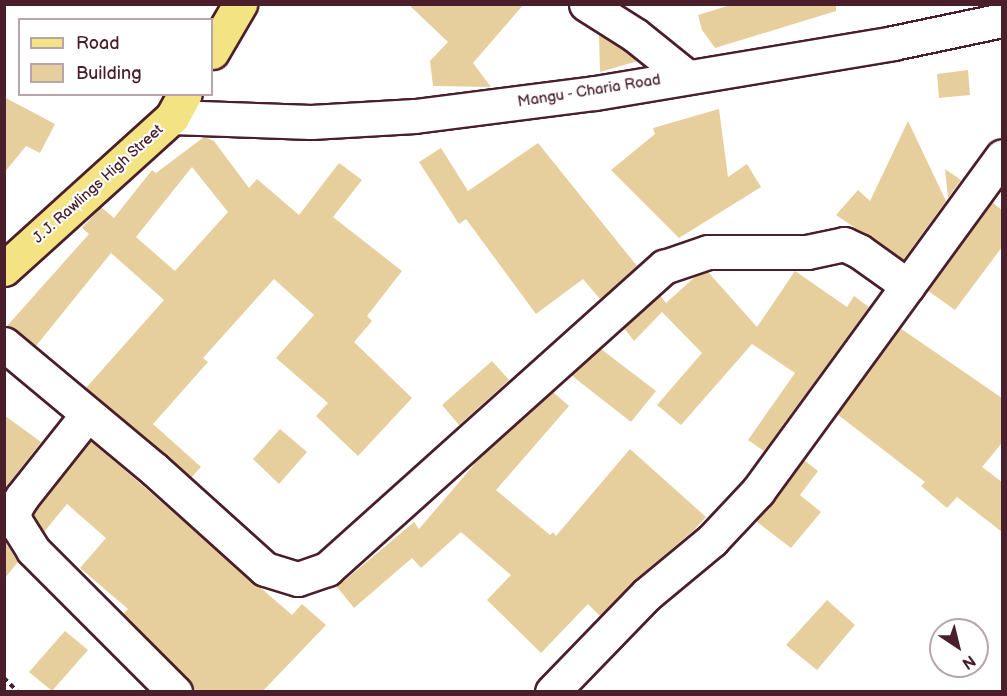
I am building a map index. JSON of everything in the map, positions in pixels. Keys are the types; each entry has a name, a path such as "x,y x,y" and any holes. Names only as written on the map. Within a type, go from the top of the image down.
{"main road":[{"path":"213,50 240,4"},
{"name":"J. J. Rawlings High Street","path":"4,269 178,106"}],"street":[{"path":"586,4 635,35 685,75"},
{"name":"Mangu - Charia Road","path":"178,106 311,122 415,116 595,93 685,75 893,43 1002,20"},
{"path":"552,692 647,594 712,540 758,491 1002,156"},
{"path":"4,344 154,469 265,569 298,579 327,568 664,267 708,252 807,252 844,244 859,250 908,286"},
{"path":"87,415 22,496 14,510 15,521 33,550 175,692"}],"path":[{"path":"4,678 18,692"}],"building":[{"path":"408,4 524,4 473,63 491,87 433,86 430,61 448,42"},
{"path":"734,4 836,4 836,11 715,48 702,30 698,15"},
{"path":"599,34 624,50 638,61 600,72"},
{"path":"968,70 970,95 939,98 937,74"},
{"path":"4,97 55,124 40,153 26,146 4,173"},
{"path":"719,109 728,177 747,164 761,187 679,238 611,170 655,134 653,128"},
{"path":"908,121 946,201 903,260 836,215 858,190 870,201"},
{"path":"204,137 214,141 249,188 257,179 299,215 339,163 362,180 333,217 402,271 367,316 372,321 354,342 412,398 358,456 316,416 328,403 276,358 314,315 274,279 203,358 208,362 153,424 201,467 191,478 86,388 164,300 111,253 36,346 7,326 89,234 82,228 101,207 114,218 152,170 156,173","holes":["192,167 228,212 175,271 136,237"]},
{"path":"538,143 637,266 600,299 583,279 536,314 466,219 459,224 419,162 441,148 468,191"},
{"path":"945,169 961,180 948,198"},
{"path":"992,202 1002,210 1002,247 955,310 927,290"},
{"path":"795,271 847,307 854,296 869,307 764,451 748,440 795,373 752,344 681,425 657,405 702,353 662,312 634,341 624,328 660,295 666,303 696,276 708,272 757,327"},
{"path":"900,328 1002,398 1002,443 982,467 1002,482 1002,532 957,497 947,508 921,486 925,482 837,414"},
{"path":"601,349 656,391 631,422 571,375"},
{"path":"492,361 509,380 459,425 442,405"},
{"path":"553,392 569,406 496,490 550,535 553,532 556,536 630,449 706,517 635,580 600,616 588,604 541,653 487,600 511,575 461,532 421,568 412,558 354,608 337,587 414,522 419,529 484,453"},
{"path":"4,415 41,442 4,490"},
{"path":"280,429 307,452 279,484 253,459"},
{"path":"91,441 292,615 302,604 326,625 262,692 198,692 123,614 128,609 80,568 106,538 67,504 44,532 33,515"},
{"path":"804,460 818,471 800,495 821,512 791,548 756,521"},
{"path":"4,540 18,562 4,579"},
{"path":"827,600 855,625 817,670 786,645"},
{"path":"65,631 88,650 52,691 29,672"}]}
